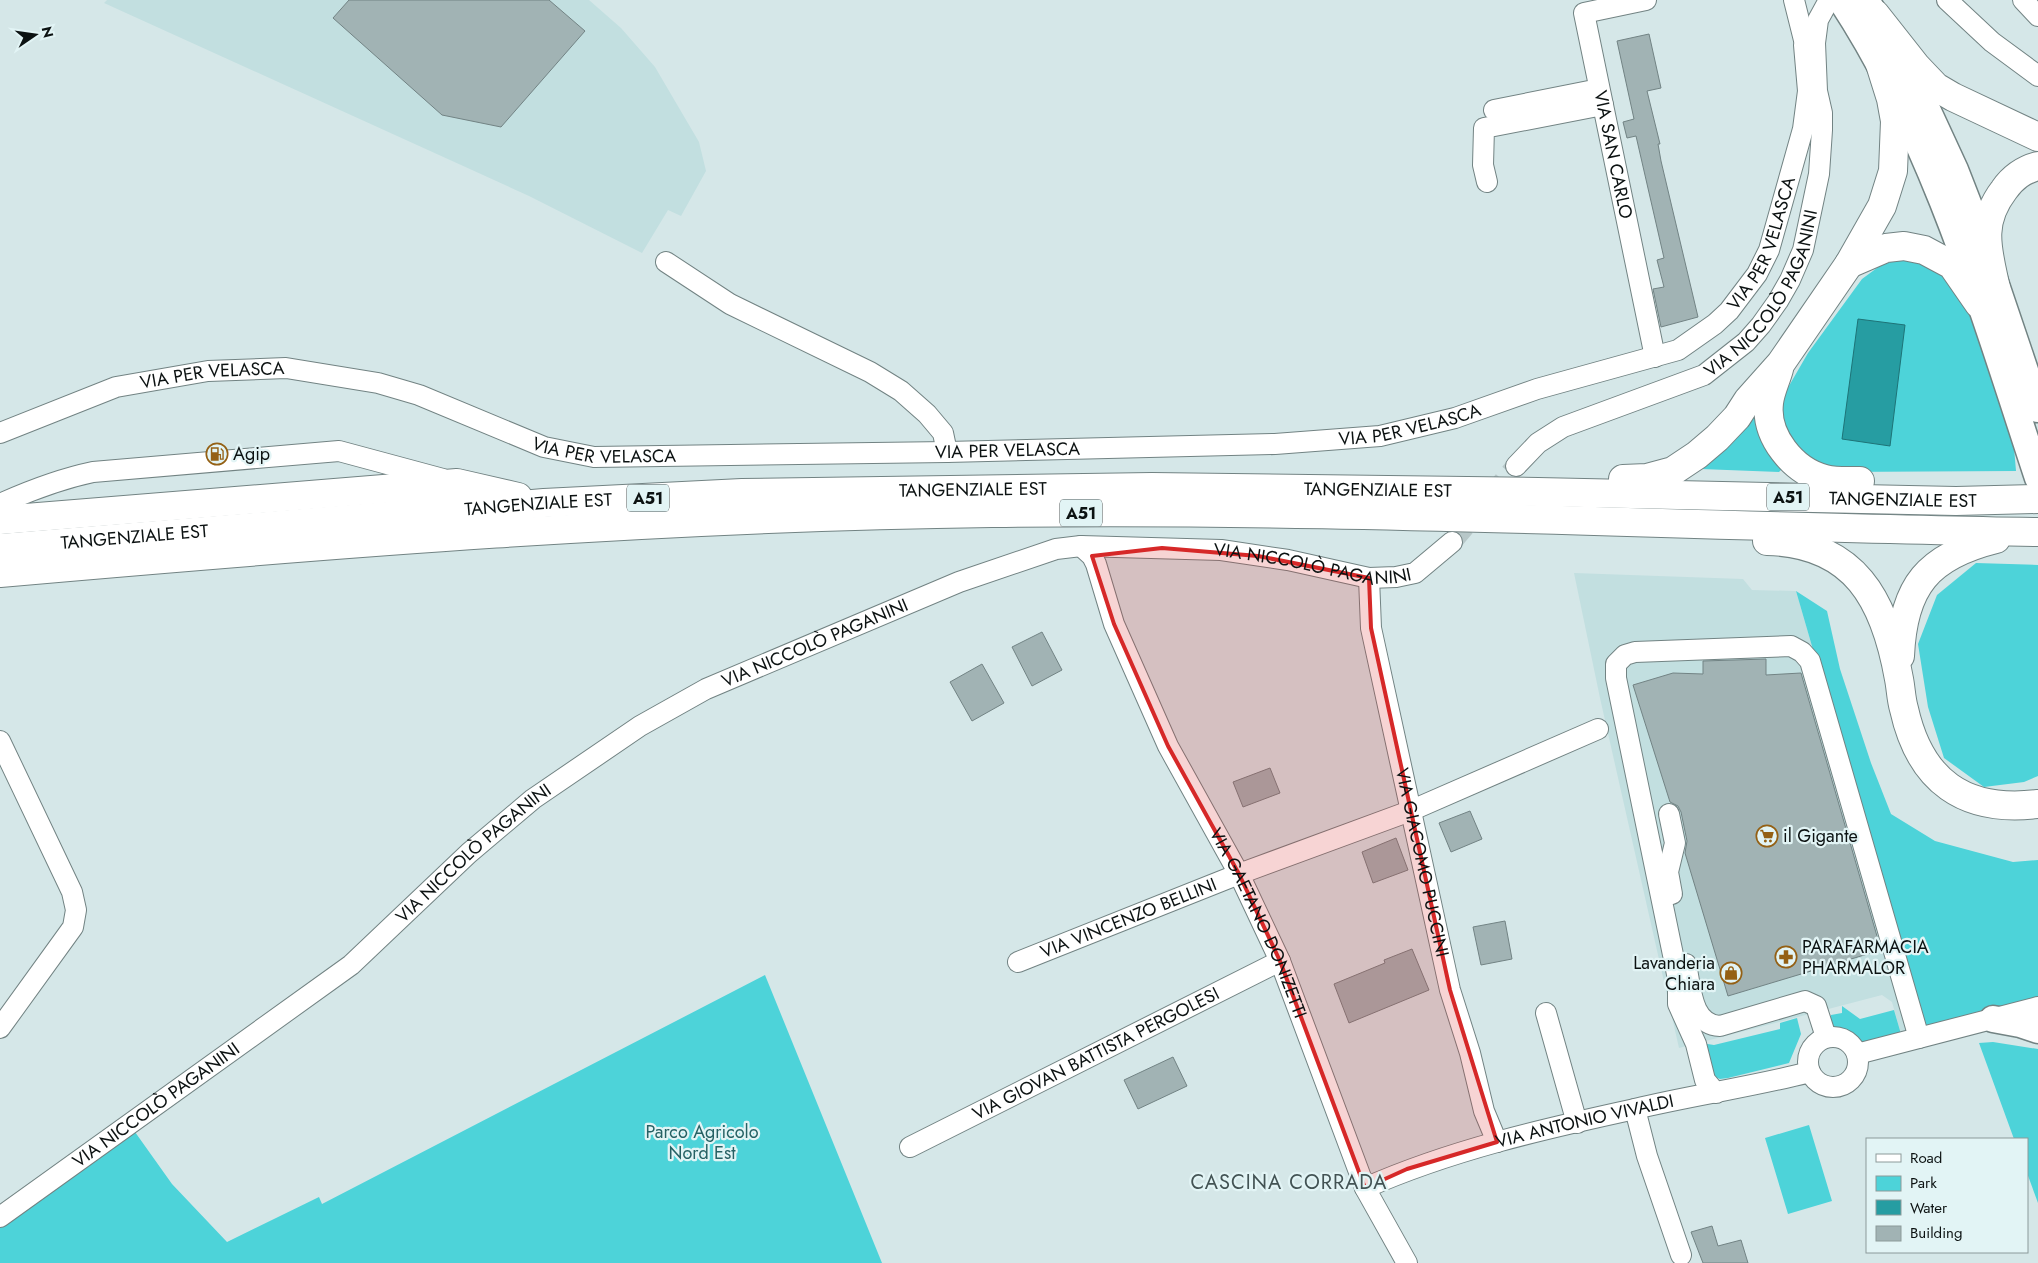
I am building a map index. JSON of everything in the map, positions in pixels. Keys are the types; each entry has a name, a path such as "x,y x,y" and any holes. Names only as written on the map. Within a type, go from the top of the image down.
{"highway":[{"path":"1866,13 1936,87 2038,137"},
{"path":"1538,492 1581,479 1647,478 1672,470 1697,455 1738,417 1748,400 1781,363 1849,264 1882,206 1893,171 1896,140 1891,99 1880,64"},
{"path":"1988,297 1987,222 1990,212 2002,192 2015,176 2024,170 2038,166"},
{"path":"1849,264 1886,248 1904,246 1924,250 1952,265 1988,297"},
{"path":"1781,363 1769,403 1770,411 1773,428 1780,446 1796,464 1804,470 1824,479 1906,482 1956,501"},
{"path":"0,520 457,483 544,503"},
{"name":"TANGENZIALE EST","path":"0,548 544,503 742,493 1152,487 1538,492 1956,501 2038,499"},
{"path":"2010,499 2038,494"},
{"name":"TANGENZIALE EST","path":"0,573 485,533 745,519 992,513 1219,513 1677,522 2032,532"},
{"path":"1677,522 1706,539 1785,541 1813,548 1838,560 1858,577 1871,595 1886,629 1899,677 1903,708 1908,724 1922,758 1932,772 1952,789 1977,802 2031,803"},
{"path":"1899,677 1901,632 1904,617 1916,589 1930,570 1959,550 2032,532"}],"main road":[{"path":"1840,0 1866,13 1912,79 1972,211 1988,297 2022,430 2038,478"},
{"path":"1866,13 1880,64 2038,409"},
{"path":"1993,1019 2020,1024 2038,1030"}],"street":[{"name":"VIA SAN CARLO","path":"1646,0 1584,13 1655,357"},
{"name":"VIA PER VELASCA","path":"1794,0 1817,90"},
{"name":"VIA NICCOLÒ PAGANINI","path":"1516,466 1538,442 1563,427 1704,375 1746,342 1778,301 1803,250 1819,174 1822,113 1817,90 1816,43 1818,20 1828,0"},
{"path":"1947,0 1992,42 2038,76"},
{"path":"2023,0 2038,16"},
{"name":"VIA PER VELASCA","path":"0,433 116,388 208,371 286,368 378,383 419,396 544,447 594,458 1275,444 1380,436 1455,418 1537,390 1678,350 1715,324 1745,292 1765,259 1780,217 1803,129 1807,106 1808,91 1804,45"},
{"path":"1494,110 1601,97"},
{"path":"1487,182 1483,165 1484,128 1601,97"},
{"path":"1780,217 1797,195 1819,174"},
{"path":"666,262 730,304 870,372 901,391 927,414 942,433 947,452"},
{"path":"0,504 38,487 93,472 339,451 457,483"},
{"name":"VIA NICCOLÒ PAGANINI","path":"1,1214 351,965 514,814 640,726 706,688 959,582 1056,549 1162,548 1221,550 1288,560 1369,578 1396,578 1415,573 1452,542"},
{"name":"VIA GAETANO DONIZETTI","path":"1091,549 1092,565 1102,585 1114,624 1168,746 1239,874 1280,961 1365,1188 1407,1263"},
{"name":"VIA GIACOMO PUCCINI","path":"1369,578 1371,628 1450,990 1470,1053 1484,1111 1497,1142"},
{"path":"1716,1093 1705,1080 1696,1044 1678,1004 1678,979 1616,678 1616,664 1625,655 1635,652 1791,646 1802,652 1810,661 1918,1038"},
{"name":"VIA VINCENZO BELLINI","path":"1018,962 1239,874 1410,811 1598,729"},
{"path":"0,741 72,892 76,910 73,926 0,1028"},
{"path":"1669,814 1676,843 1668,872 1694,1002 1699,1017 1710,1026 1720,1026 1805,1001 1816,1006 1826,1037"},
{"name":"VIA GIOVAN BATTISTA PERGOLESI","path":"910,1147 1280,961"},
{"path":"1857,1054 2038,1007"},
{"path":"1546,1013 1577,1123"},
{"path":"1834,1036 1848,1041 1857,1054 1857,1070 1853,1077 1840,1086 1826,1086 1814,1078 1810,1072 1809,1055 1812,1047 1826,1037 1834,1036"},
{"name":"VIA ANTONIO VIVALDI","path":"1365,1188 1407,1169 1497,1142 1635,1108 1716,1093 1810,1072"},
{"path":"1635,1108 1647,1156 1682,1255"}],"highlighted area":[{"path":"1162,548 1258,556 1369,578 1371,628 1450,990 1497,1142 1407,1169 1365,1188 1280,961 1239,874 1168,746 1114,624 1092,556"}],"shaded area":[{"path":"107,0 589,0 621,28 655,67 699,142 706,171 681,216 668,210 642,253 529,196 104,3"},
{"path":"1574,573 1743,579 1752,590 1796,591 1923,1029 1901,1034 1892,1002 1882,995 1679,1048 1600,698"}],"green space":[{"path":"1906,257 1932,261 1966,292 2012,424 2016,471 1837,472 1792,448 1780,414 1786,391 1808,353 1862,279 1881,265"},
{"path":"1760,406 1783,468 1779,472 1701,469 1734,441"},
{"path":"1976,563 2038,565 2038,776 2024,782 1984,787 1944,758 1928,707 1918,644 1937,595"},
{"path":"1796,591 1827,611 1840,669 1871,763 1891,814 1935,841 2013,862 2038,860 2038,997 1923,1029"},
{"name":"Parco Agricolo Nord Est","path":"765,975 882,1263 0,1263 0,1227 135,1132 172,1184 227,1242 319,1197 322,1204"},
{"path":"1842,1006 1860,1019 1894,1010 1901,1034 1859,1044 1849,1035 1832,1025 1831,1015 1842,1013"},
{"path":"1797,1018 1801,1034 1789,1063 1728,1078 1720,1079 1713,1076 1701,1043 1714,1045 1780,1029 1780,1023"},
{"path":"1993,1042 2038,1049 2038,1203 2028,1176 2028,1138 2014,1138 1979,1043"},
{"path":"1809,1125 1832,1201 1788,1214 1765,1138"}],"water":[{"path":"1858,319 1905,325 1890,446 1842,439"}],"building":[{"path":"349,0 549,0 585,31 501,127 442,115 333,18"},
{"path":"1649,34 1661,88 1647,91 1660,144 1658,144 1661,161 1698,317 1661,327 1653,289 1664,287 1657,260 1664,258 1636,136 1627,138 1623,122 1634,119 1617,41"},
{"path":"1042,632 1062,670 1032,686 1012,647"},
{"name":"il Gigante","path":"1766,659 1766,675 1801,673 1881,950 1728,996 1685,853 1687,841 1681,812 1678,806 1670,802 1633,685 1673,673 1703,674 1703,661"},
{"path":"982,664 1004,703 972,721 950,682"},
{"path":"1270,768 1280,793 1243,807 1233,782"},
{"path":"1470,811 1482,839 1451,852 1439,823"},
{"path":"1396,838 1408,870 1373,883 1362,852"},
{"path":"1505,921 1512,959 1481,965 1473,927"},
{"path":"1412,949 1429,990 1349,1023 1334,984 1385,963 1384,960"},
{"path":"1173,1057 1187,1086 1138,1109 1124,1080"},
{"path":"1712,1226 1718,1246 1741,1240 1748,1263 1703,1263 1691,1232"}],"tunnel":[{"path":"1452,542 1516,466"}],"place":[{"name":"Agip","path":"217,454"},
{"name":"il Gigante","path":"1767,836"},
{"name":"PARAFARMACIA PHARMALOR","path":"1786,957"},
{"name":"Lavanderia Chiara","path":"1731,973"}],"district":[{"name":"CASCINA CORRADA","path":"1289,1182"}]}
